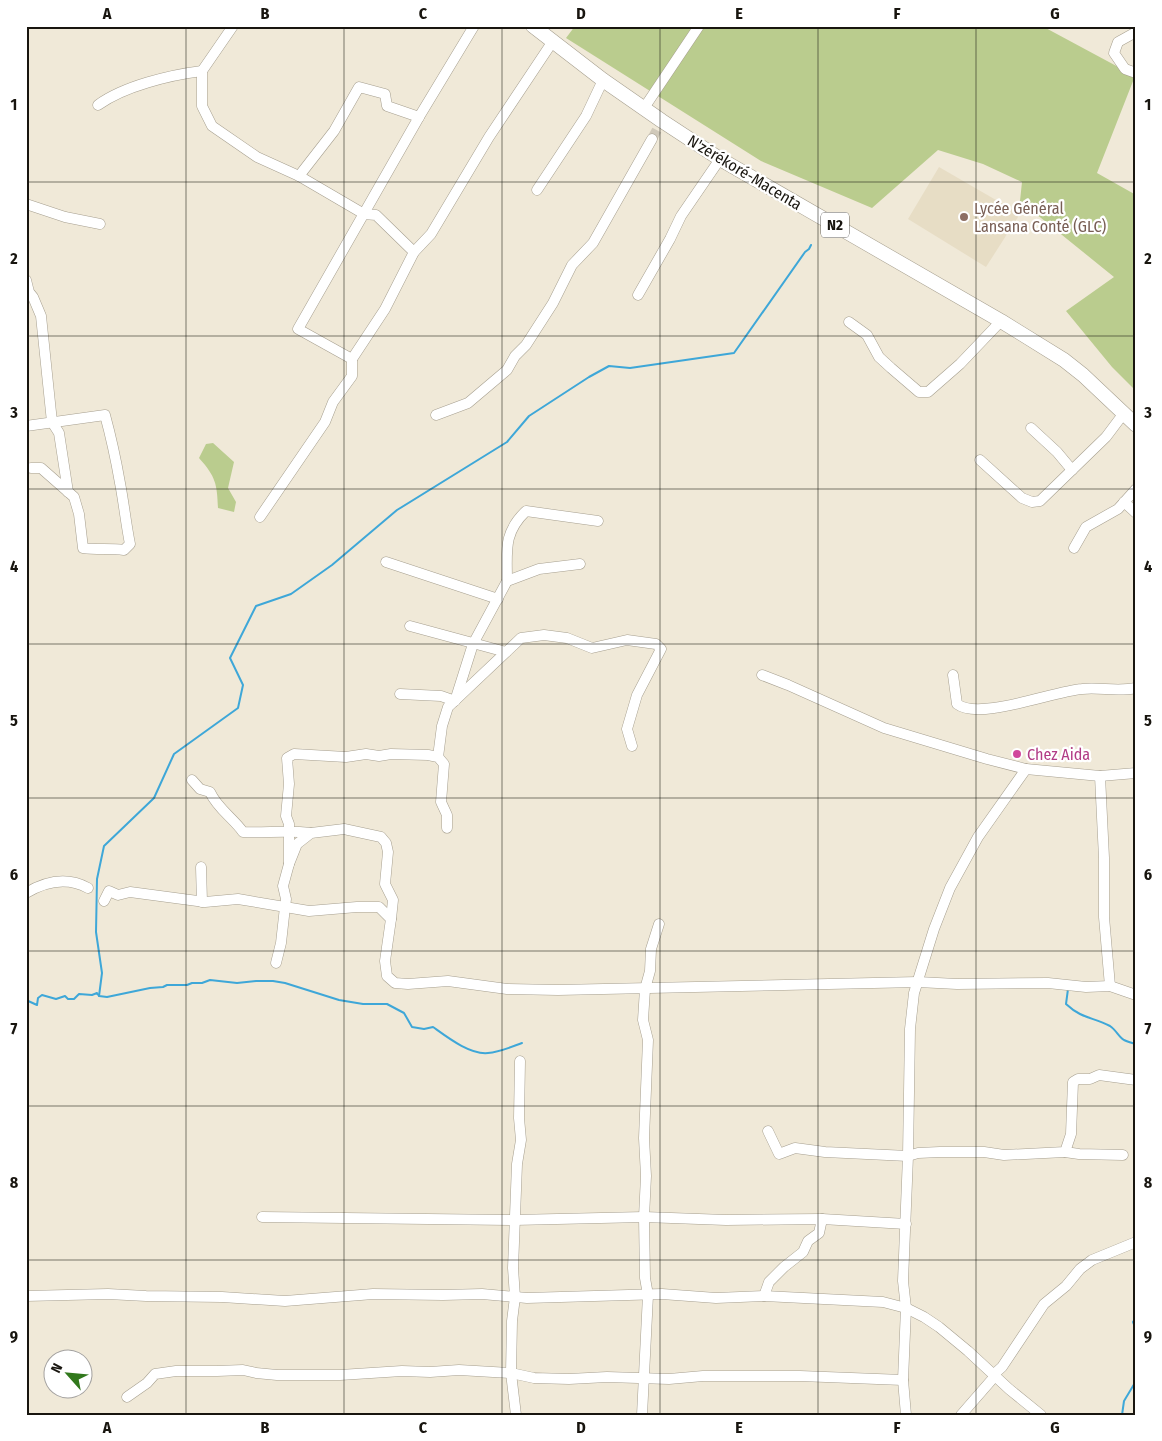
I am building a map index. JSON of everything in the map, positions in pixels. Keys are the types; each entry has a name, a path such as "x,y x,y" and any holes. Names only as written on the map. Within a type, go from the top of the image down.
{"highway":[{"name":"N'zérékoré-Macenta","path":"533,26 603,80 644,108 660,125 1001,321 1064,360 1083,375 1136,425"}],"street":[{"path":"233,26 202,71 202,106 212,126 256,157 299,176 364,214 376,214 414,252"},
{"path":"352,359 298,329 419,117 474,26"},
{"path":"644,108 699,26"},
{"path":"1136,32 1118,42 1114,53 1125,69 1136,73"},
{"path":"260,517 325,422 334,402 352,376 352,359 385,310 414,252 431,234 488,137 553,41"},
{"path":"98,105 104,100 144,83 183,73 202,71"},
{"path":"536,190 586,116 603,80"},
{"path":"299,176 334,131 359,86 385,94 387,106 419,117"},
{"path":"436,415 468,403 507,370 515,356 526,345 553,302 572,266 593,243 652,139"},
{"path":"638,295 681,216 720,159"},
{"path":"26,204 100,224"},
{"path":"26,280 29,292 41,316 52,422 59,433 68,492"},
{"path":"849,322 866,335 879,356 891,368 919,392 928,392 960,364 1001,321"},
{"path":"980,460 1022,498 1032,502 1040,501 1106,437 1124,413"},
{"path":"26,426 105,415 114,450 130,544 124,550 82,548 79,514 74,497 41,468 31,468"},
{"path":"1031,428 1057,452 1072,470"},
{"path":"1074,548 1086,527 1118,509 1136,489"},
{"path":"1124,502 1136,513"},
{"path":"455,701 473,644 507,581 508,538 515,521 526,511 598,521"},
{"path":"386,562 498,599"},
{"path":"507,581 539,569 580,564"},
{"path":"410,626 506,652"},
{"path":"438,757 442,726 448,707 520,638 544,635 567,638 592,648 627,640 656,644 661,649 637,695 626,729 632,746"},
{"path":"762,675 884,728 1026,769 1100,776 1136,773"},
{"path":"953,675 958,704 966,709 1018,705 1057,692 1084,689 1118,691 1136,688"},
{"path":"400,694 442,696 455,701"},
{"path":"289,864 289,830 286,816 290,784 287,758 294,754 346,757 366,754 379,756 390,754 438,757 444,764 441,802 447,815 447,828"},
{"path":"906,1415 902,1380 906,1308 903,1281 908,1156 910,1029 914,993 934,929 950,888 978,836 1026,769"},
{"path":"1100,776 1104,858 1104,917 1110,986"},
{"path":"192,780 200,789 210,792 214,801 233,819 243,832 265,833 289,830 311,834 344,829 381,837 386,843 388,852 385,884 393,900 385,961 388,976 395,983 448,981 516,989 645,989 724,985 918,982 957,984 1048,983 1110,986 1136,995"},
{"path":"276,963 281,944 286,899 283,886 297,844 311,834"},
{"path":"201,867 202,902"},
{"path":"26,892 54,881 78,883 88,888"},
{"path":"104,901 109,891 118,895 130,892 202,902 238,899 309,911 349,907 379,907 391,919"},
{"path":"642,1415 648,1294 645,1278 644,1217 648,1040 643,1020 651,949 659,924"},
{"path":"516,1415 512,1373 512,1321 515,1297 512,1268 517,1164 521,1140 519,1118 520,1061"},
{"path":"1065,1152 1070,1134 1074,1082 1078,1079 1090,1079 1099,1075 1136,1080"},
{"path":"768,1131 779,1154 795,1148 825,1152 908,1156 918,1153 940,1152 984,1152 1004,1155 1065,1152 1123,1155"},
{"path":"262,1217 514,1220 644,1217 726,1220 822,1219 906,1224"},
{"path":"764,1296 769,1282 803,1252 808,1242 819,1233 822,1219"},
{"path":"961,1415 1002,1366 1044,1304 1066,1286 1080,1269 1092,1260 1136,1242"},
{"path":"26,1296 108,1294 232,1297 285,1301 373,1294 482,1294 527,1298 648,1294 716,1298 764,1296 883,1302 906,1308 939,1327 1040,1415"},
{"path":"127,1397 147,1383 155,1374 176,1371 244,1370 256,1374 277,1375 459,1370 512,1373 534,1378 569,1379 607,1377 669,1379 703,1376 800,1376 902,1380"}],"shaded area":[{"name":"Lycée Général Lansana Conté (GLC)","path":"939,167 1020,214 986,267 908,219"}],"green space":[{"path":"575,26 1042,26 1135,76 1097,173 1136,195 1136,391 1112,367 1066,311 1114,277 1020,201 1022,182 983,164 938,150 872,208 761,161 566,38"},
{"path":"213,443 234,462 228,488 236,502 234,512 218,508 214,481 209,470 199,458 206,444"}],"waterway":[{"path":"99,996 102,973 96,932 97,879 104,846 154,798 174,754 238,708 243,685 230,658 256,606 291,594 332,565 397,510 507,442 529,416 609,366 630,368 734,353 811,245"},
{"path":"26,1000 37,1005 38,998 42,995 56,999 65,996 68,999 74,999 79,994 92,995 97,993 99,996 107,997 167,985 187,985 210,980 237,983 273,981 339,1000 363,1004 387,1004 404,1013 412,1027 424,1029 433,1027 466,1048 481,1053 505,1049 522,1043"},
{"path":"1068,989 1066,1004 1072,1009 1110,1026 1124,1040 1136,1044"},
{"path":"1136,1317 1133,1322 1136,1330"},
{"path":"1122,1415 1124,1401 1136,1381"}],"tunnel":[{"path":"652,139 658,128"}],"place":[{"name":"Lycée Général Lansana Conté (GLC)","path":"964,217"},
{"name":"Chez Aida","path":"1017,754"}]}
